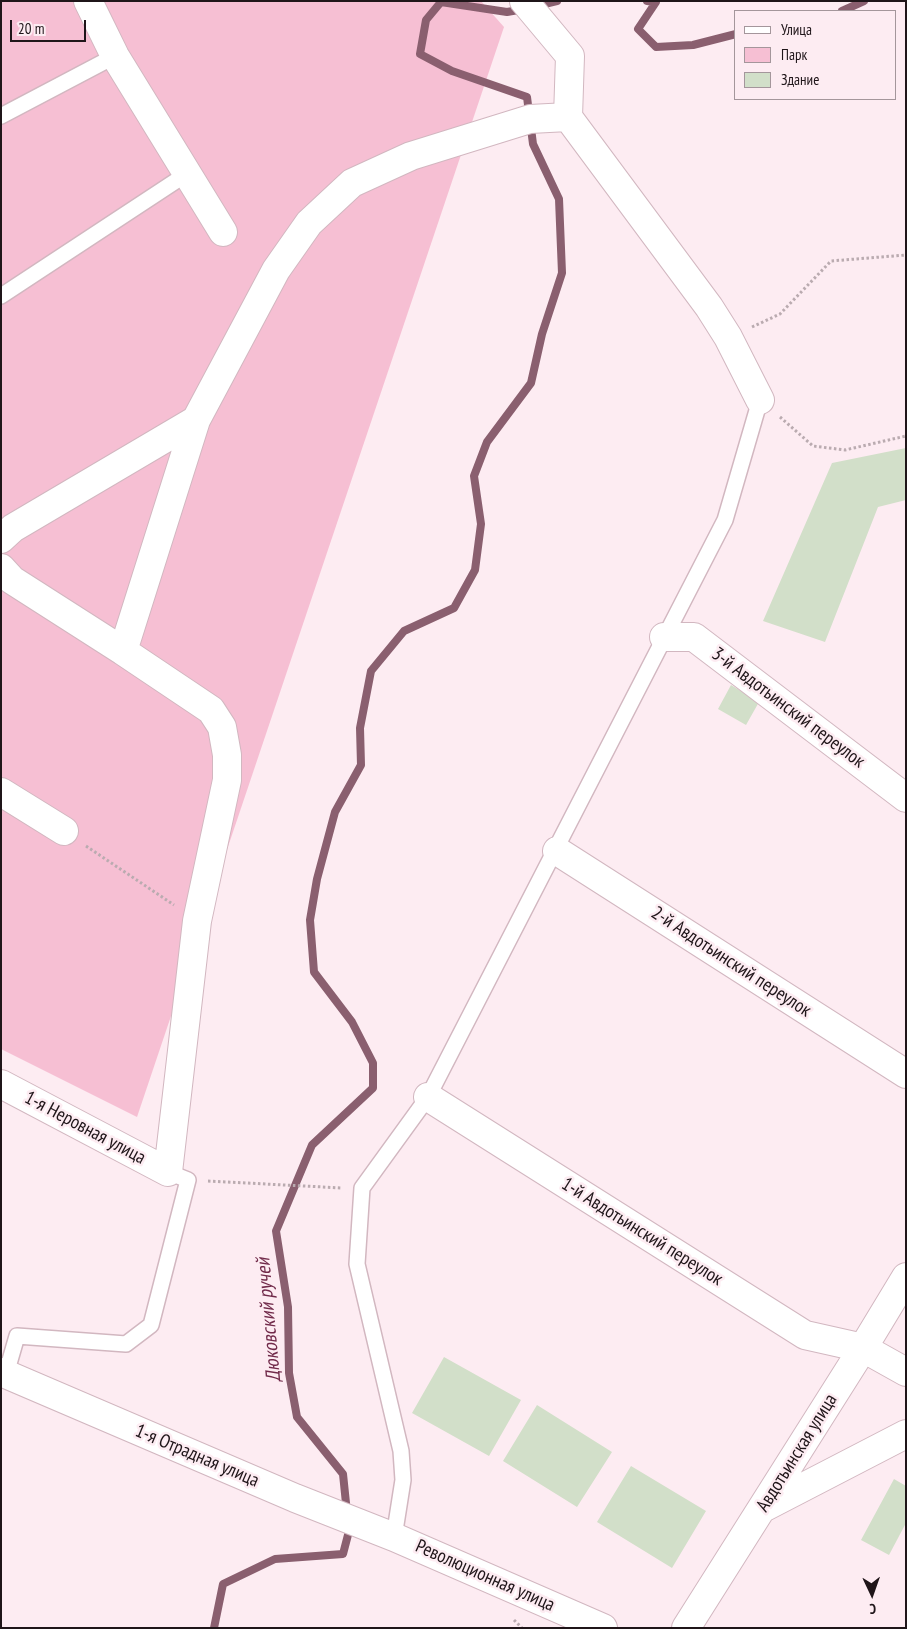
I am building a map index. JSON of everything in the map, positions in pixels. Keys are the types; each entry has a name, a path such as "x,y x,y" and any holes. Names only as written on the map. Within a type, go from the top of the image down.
{"street":[{"path":"88,1 115,56 223,232"},
{"path":"524,1 570,56 568,117 709,307 728,337 760,400"},
{"path":"123,651 196,420 276,270 309,223 352,183 411,156 530,119 568,117"},
{"path":"1,539 13,528 196,420"},
{"path":"1,568 12,580 211,710 222,727 227,755 227,780 197,921 178,1176"},
{"name":"3-й Авдотьинский переулок","path":"664,637 694,637 906,798"},
{"path":"1,792 64,831"},
{"name":"2-й Авдотьинский переулок","path":"556,851 906,1074"},
{"name":"1-я Неровная улица","path":"1,1084 178,1176"},
{"name":"1-й Авдотьинский переулок","path":"428,1097 805,1335 863,1348 906,1372"},
{"name":"Авдотьинская улица","path":"686,1628 906,1277"},
{"name":"1-я Отрадная улица","path":"4,1373 295,1498 394,1537"},
{"path":"761,1509 906,1434"},
{"name":"Революционная улица","path":"394,1537 601,1627"}],"lane":[{"path":"1,116 115,56"},
{"path":"1,296 188,173"},
{"path":"394,1537 403,1480 401,1451 356,1264 362,1188 428,1097 725,520 760,400"},
{"path":"4,1373 17,1336 126,1344 151,1325 178,1176"}],"path":[{"path":"728,337 780,314 831,261 906,255"},
{"path":"760,400 813,446 845,450 906,436"},
{"path":"64,831 197,921"},
{"path":"178,1176 277,1184 362,1188"}],"green space":[{"path":"1,1 481,1 504,27 137,1117 1,1049"}],"building":[{"path":"906,448 906,500 878,507 825,642 763,621 832,463"},
{"path":"731,685 759,702 746,725 718,709"},
{"path":"444,1357 521,1400 489,1456 412,1413"},
{"path":"537,1405 612,1452 577,1507 503,1461"},
{"path":"631,1466 706,1511 672,1568 597,1522"},
{"path":"894,1479 906,1486 906,1523 889,1555 861,1540"}],"waterway":[{"name":"Дюковский ручей","path":"536,6 557,1"},
{"name":"Дюковский ручей","path":"647,1 656,2 638,29 656,47 693,45 734,35"},
{"name":"Дюковский ручей","path":"844,10 864,1"},
{"name":"Дюковский ручей","path":"347,1513 343,1474 297,1417 289,1373 288,1307 276,1231 312,1145 373,1088 373,1063 352,1022 314,972 310,920 317,879 335,812 361,765 360,728 371,671 404,631 454,608 475,570 481,524 474,476 487,442 531,383 542,334 562,273 559,199 533,144 527,97 452,71 420,54 426,20 441,2 507,12 524,9"},
{"name":"Дюковский ручей","path":"214,1628 223,1584 275,1559 343,1554 349,1525"}]}
